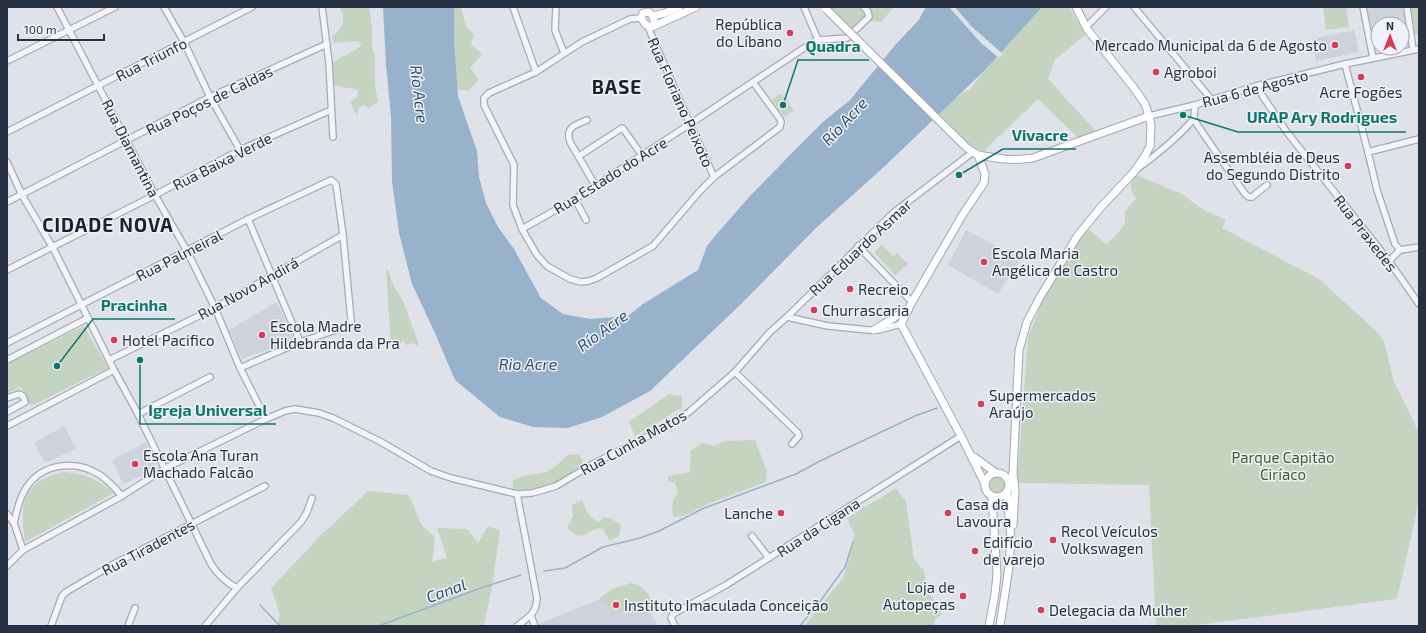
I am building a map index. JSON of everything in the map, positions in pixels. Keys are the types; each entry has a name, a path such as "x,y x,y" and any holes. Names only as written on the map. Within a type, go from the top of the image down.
{"main road":[{"path":"653,16 679,7"},
{"path":"651,26 696,7"},
{"path":"1000,626 1009,567 1014,514 1015,490 1013,473 1019,350 1027,322 1040,297 1078,235 1101,207 1134,172 1150,146 1151,126 1145,104 1085,26 1076,7"},
{"path":"825,8 973,151 985,174 983,185 963,214 901,324 971,454 985,484 986,492 997,498 1001,497 1007,492"},
{"name":"Rua Floriano Peixoto","path":"649,12 653,16 651,26 642,21 642,13 649,12"},
{"name":"Rua 6 de Agosto","path":"973,151 1003,160 1033,158 1149,116"},
{"path":"874,330 910,306"},
{"path":"971,454 998,474 1005,477 1009,482"},
{"path":"985,484 988,477 1007,472 1014,462"},
{"path":"1011,539 1007,492 1013,473"},
{"path":"989,626 997,574 992,496"}],"street":[{"name":"Rua Diamantina","path":"57,7 187,251 215,308 240,368 266,419"},
{"path":"7,61 115,7"},
{"path":"164,7 184,42 210,97 240,150"},
{"name":"Rua Triunfo","path":"7,132 252,7"},
{"path":"322,7 327,44 333,137"},
{"path":"513,7 536,72"},
{"path":"556,7 555,30 564,54"},
{"path":"804,7 818,40"},
{"name":"Rua Estado do Acre","path":"522,229 596,185 810,44 818,40 847,38 869,17 868,12 864,7"},
{"path":"1085,26 1106,7"},
{"path":"1134,7 1212,100"},
{"path":"1363,7 1373,58"},
{"path":"1407,7 1416,49"},
{"path":"642,13 582,42 536,72 489,93 484,98 484,105 514,165 513,205 522,229 537,255 547,266 580,282 589,281 609,272 653,246 700,191 714,177 778,129 781,122 766,98 753,82"},
{"name":"Rua Floriano Peixoto","path":"651,26 690,124 714,177"},
{"name":"Rua Poços de Caldas","path":"7,202 210,97 327,44"},
{"name":"Rua 6 de Agosto","path":"1149,116 1195,105 1256,86 1345,64 1416,49"},
{"path":"1345,64 1377,190 1395,244 1400,250"},
{"name":"Rua Praxedes","path":"1256,86 1286,131 1389,262 1419,304"},
{"path":"1195,105 1194,119 1245,194 1252,197 1267,185"},
{"name":"Rua Baixa Verde","path":"7,270 156,195 240,150 331,110"},
{"path":"1134,172 1161,152 1182,133 1194,119"},
{"path":"587,120 571,128 568,131 568,136 570,142 596,185"},
{"path":"579,156 620,129 623,129 642,154"},
{"path":"1368,152 1419,139"},
{"name":"Rua Eduardo Asmar","path":"787,317 893,212 973,151"},
{"path":"7,162 22,195 53,248 114,370 138,414 216,573 237,588"},
{"name":"Rua Palmeiral","path":"7,343 248,219 331,180 336,184 343,235"},
{"path":"574,199 586,220"},
{"path":"248,219 300,342"},
{"path":"240,368 300,342 348,326 351,320 343,235"},
{"name":"Rua Novo Andirá","path":"109,360 215,308 343,235"},
{"path":"858,246 910,306"},
{"path":"1389,262 1400,250 1419,247"},
{"path":"787,317 828,326 874,330 901,324"},
{"name":"Rua Cunha Matos","path":"7,566 24,550 122,496 164,469 285,411 295,410 319,413 352,427 431,471 464,482 517,494 532,493 556,486 593,464 658,431 689,412 735,372 770,332 787,317"},
{"path":"7,360 88,318"},
{"path":"7,426 114,370"},
{"path":"735,372 800,434 800,436 792,444"},
{"path":"138,414 210,377"},
{"path":"7,398 19,394 23,396 25,402 7,412"},
{"name":"Rua da Cigana","path":"675,626 671,618 673,614 726,585 961,436"},
{"path":"14,523 22,495 27,487 41,473 50,468 73,465 89,469 99,474 113,485 122,496"},
{"name":"Rua Tiradentes","path":"50,626 62,596 66,592 112,565 265,486"},
{"path":"517,494 537,598 537,607 531,616 517,626"},
{"path":"205,626 237,588 301,522 310,506 312,498"},
{"path":"7,514 14,523 24,550"},
{"path":"752,536 769,558"},
{"path":"128,626 135,608"},
{"path":"531,616 535,626"}],"shaded area":[{"path":"1367,7 1403,7 1404,16 1370,16 1370,23"},
{"name":"Mercado Municipal da 6 de Agosto","path":"1354,30 1359,52 1316,61 1312,39"},
{"name":"Escola Maria Angélica de Castro","path":"966,230 1021,259 998,294 948,265"},
{"name":"Escola Madre Hildebranda da Pra","path":"277,302 294,340 242,359 229,330"},
{"path":"64,426 76,449 45,463 34,443"},
{"name":"Escola Ana Turan Machado Falcão","path":"146,442 157,468 123,484 112,460"},
{"name":"Instituto Imaculada Conceição","path":"636,584 658,626 534,626"}],"green space":[{"path":"334,7 369,7 372,26 372,45 375,58 375,84 378,102 368,108 364,105 359,107 357,116 350,102 357,97 358,90 333,85 331,64 362,45 357,41 334,43 332,37 341,27 343,17 340,8"},
{"path":"444,7 461,7 466,27 474,34 471,44 482,54 470,68 479,80 468,91 448,87"},
{"path":"827,7 893,7 882,22 872,21 851,31"},
{"path":"1041,7 1069,7 1085,35 1055,60 1048,79 1096,131 1078,138 1038,99 984,151 973,148 936,111 970,89 993,60"},
{"path":"1323,7 1346,7 1349,27 1326,30"},
{"path":"1410,7 1419,7 1419,33 1415,34"},
{"path":"781,93 794,110 785,117 772,100"},
{"name":"Parque Capitão Ciríaco","path":"1136,175 1182,194 1202,209 1226,220 1222,228 1319,279 1375,330 1384,341 1394,382 1419,433 1419,493 1416,515 1397,599 1189,626 1156,626 1149,485 1017,483 1028,337 1051,280 1086,227 1106,244 1115,237 1125,223 1125,211 1136,199 1132,192 1131,185"},
{"path":"882,245 893,256 897,253 908,264 895,275 874,252"},
{"path":"386,269 389,271 391,280 403,301 418,342 418,346 413,343 406,345 403,341 395,347 391,347"},
{"path":"84,326 108,368 31,406 21,387 7,394 7,364"},
{"path":"669,394 682,396 682,408 635,436 629,422"},
{"path":"755,440 767,471 766,482 710,503 684,516 673,517 673,501 678,491 675,483 668,481 668,476 690,472 691,450 702,443 714,446 724,441"},
{"path":"579,454 585,466 566,478 546,488 512,492 513,480 523,476 546,472 568,455"},
{"path":"65,472 91,478 114,493 25,542 23,517 27,496 32,488 40,481"},
{"path":"993,476 1001,476 1006,481 1004,492 1001,494 993,494 988,489 988,481"},
{"path":"896,488 906,501 914,559 924,571 927,589 942,614 935,619 934,626 804,626 843,578 852,548 854,534 847,518"},
{"path":"368,491 409,495 422,526 435,537 432,562 447,558 437,528 467,529 478,543 488,526 500,530 493,581 484,626 277,626 280,614 271,588 320,536"},
{"path":"582,500 588,514 596,521 599,522 604,517 612,519 621,525 619,536 610,541 602,528 596,529 581,536 573,533 567,527 573,516 572,505"},
{"path":"631,583 644,589 652,601 656,611 639,613 620,611 609,607 600,598 612,589"}],"water":[{"name":"Rio Acre","path":"383,7 454,7 454,41 458,96 477,151 479,177 486,203 498,227 514,249 541,298 563,314 590,319 628,316 643,304 698,270 707,246 715,236 750,196 789,156 824,121 850,100 896,44 918,21 926,7 1042,7 984,71 885,166 817,227 741,304 650,391 602,417 568,428 533,427 500,417 455,380 412,284 399,233 392,181 391,117 386,65"}],"pier":[{"path":"949,7 955,7 971,26 1003,54 999,58 981,43"}],"waterway":[{"path":"544,571 565,568 603,547 640,538 659,531 702,509 796,474 915,416 937,408"},
{"path":"800,626 845,567 853,542"},
{"name":"Canal","path":"378,626 521,575"},
{"name":"Canal","path":"260,605 280,626"}],"place":[{"name":"República do Líbano","path":"790,33"},
{"name":"Mercado Municipal da 6 de Agosto","path":"1335,45"},
{"name":"Agroboi","path":"1156,72"},
{"name":"Acre Fogões","path":"1361,77"},
{"name":"Quadra","path":"783,105"},
{"name":"URAP Ary Rodrigues","path":"1183,115"},
{"name":"Assembléia de Deus do Segundo Distrito","path":"1348,166"},
{"name":"Vivacre","path":"959,175"},
{"name":"Escola Maria Angélica de Castro","path":"984,262"},
{"name":"Recreio","path":"850,289"},
{"name":"Churrascaria","path":"814,310"},
{"name":"Escola Madre Hildebranda da Pra","path":"262,335"},
{"name":"Hotel Pacifico","path":"114,340"},
{"name":"Igreja Universal","path":"140,360"},
{"name":"Pracinha","path":"57,366"},
{"name":"Supermercados Araújo","path":"981,404"},
{"name":"Escola Ana Turan Machado Falcão","path":"135,464"},
{"name":"Lanche","path":"781,513"},
{"name":"Casa da Lavoura","path":"948,513"},
{"name":"Recol Veículos Volkswagen","path":"1053,540"},
{"name":"Edifício de varejo","path":"975,551"},
{"name":"Loja de Autopeças","path":"963,596"},
{"name":"Instituto Imaculada Conceição","path":"616,605"},
{"name":"Delegacia da Mulher","path":"1041,610"}],"district":[{"name":"BASE","path":"617,86"},
{"name":"CIDADE NOVA","path":"108,224"}],"water label":[{"name":"Río Acre","path":"420,94"},
{"name":"Río Acre","path":"844,121"},
{"name":"Río Acre","path":"602,330"}]}
